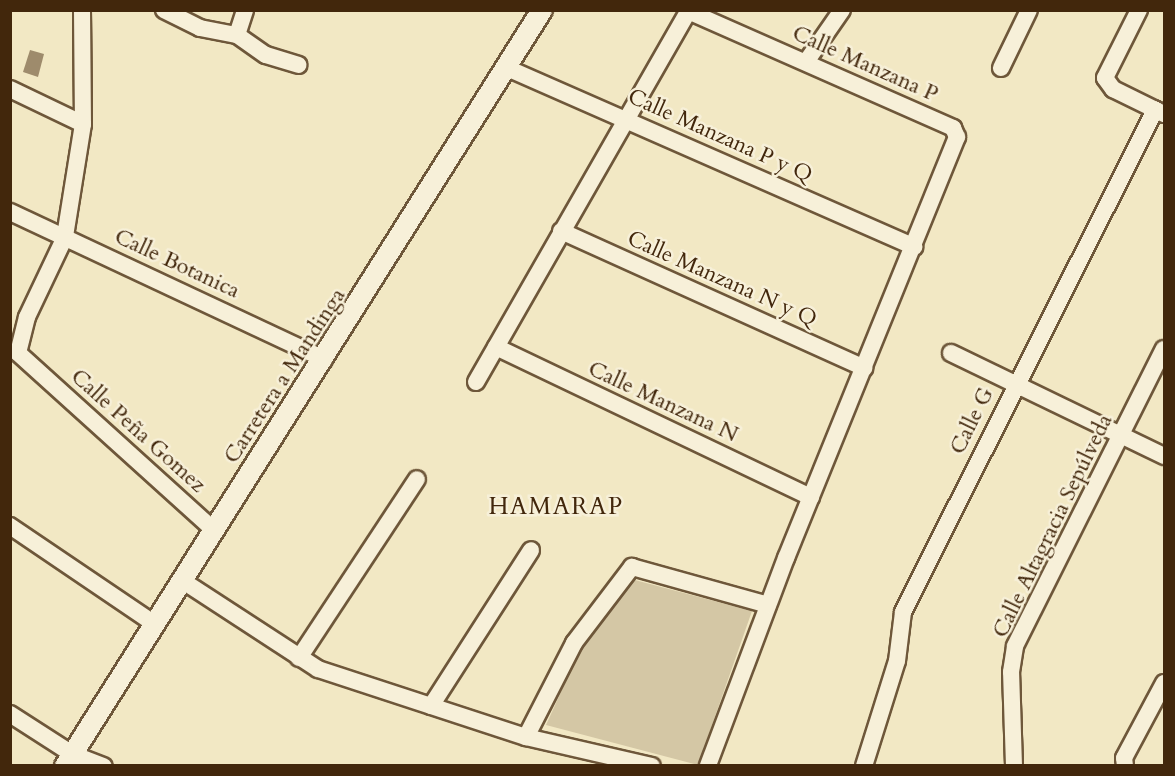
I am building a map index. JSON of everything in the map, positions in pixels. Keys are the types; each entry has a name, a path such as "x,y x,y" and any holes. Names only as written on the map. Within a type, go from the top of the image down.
{"street":[{"path":"65,237 83,124 82,10"},
{"path":"164,10 200,28 237,35 266,55 299,65"},
{"path":"237,35 246,10"},
{"name":"Carretera a Mandinga","path":"68,760 324,359 542,10"},
{"path":"806,62 842,10"},
{"path":"1001,68 1029,10"},
{"path":"1139,10 1105,78 1113,89 1160,112"},
{"path":"476,382 689,11"},
{"name":"Calle Manzana P","path":"689,11 806,62 956,132 914,247"},
{"name":"Calle Manzana P y Q","path":"507,68 914,247"},
{"path":"10,88 83,124"},
{"name":"Calle G","path":"864,765 897,661 903,612 1016,382 1160,112"},
{"name":"Calle Botanica","path":"10,212 324,359"},
{"name":"Calle Manzana N y Q","path":"561,231 865,368"},
{"name":"Calle Peña Gomez","path":"65,237 27,317 18,353 215,531"},
{"path":"708,765 768,605 914,247"},
{"name":"Calle Manzana N","path":"496,347 811,497"},
{"name":"Calle Altagracia Sepúlveda","path":"1014,765 1011,672 1015,646 1164,349"},
{"path":"951,353 1016,382 1164,456"},
{"path":"299,658 417,479"},
{"path":"10,526 155,624"},
{"path":"431,706 531,550"},
{"path":"526,738 574,643 632,567 768,605"},
{"path":"183,581 318,669 526,738 652,765"},
{"path":"1125,765 1124,758 1164,683"},
{"path":"10,714 68,760 105,765"}],"shaded area":[{"path":"631,579 752,611 698,765 546,725 581,648"}],"building":[{"path":"30,50 44,54 38,77 23,72"}],"district":[{"name":"HAMARAP","path":"556,507"}]}
